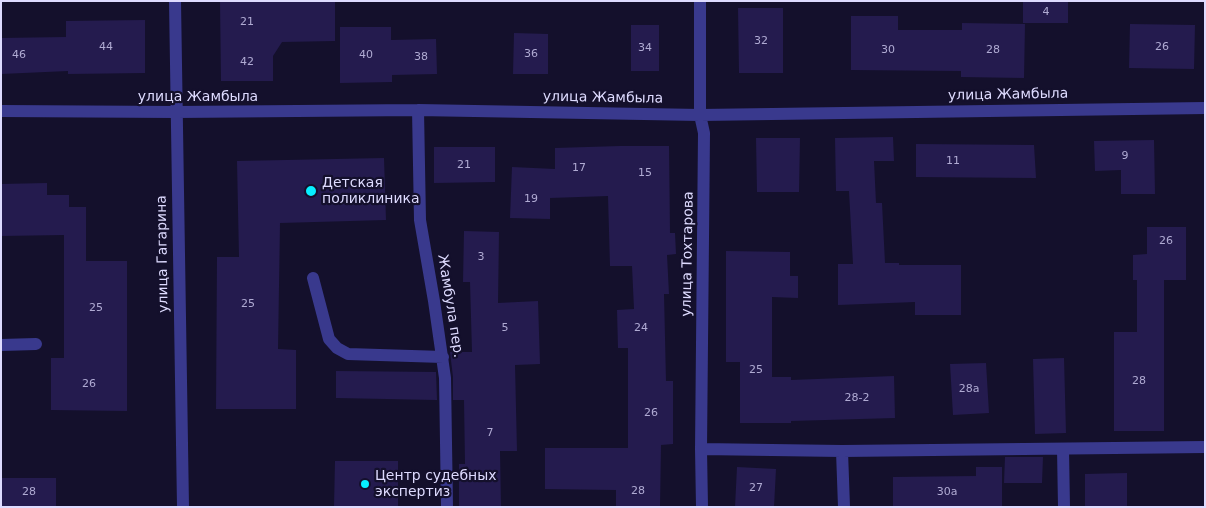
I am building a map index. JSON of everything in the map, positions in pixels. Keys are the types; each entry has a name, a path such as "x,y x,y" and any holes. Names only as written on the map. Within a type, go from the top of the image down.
{"street":[{"name":"улица Гагарина","path":"174,1 184,507"},
{"name":"улица Тохтарова","path":"700,1 700,114 704,132 702,507"},
{"name":"улица Жамбыла","path":"1,111 418,110 700,114 1205,108"},
{"name":"Жамбула пер.","path":"418,110 420,220 445,378 447,507"},
{"path":"313,278 329,340 337,348 348,354 443,357"},
{"path":"1,345 36,344"},
{"path":"701,450 842,451 1205,447"},
{"path":"1063,449 1064,507"},
{"path":"842,451 844,507"}],"building":[{"path":"220,1 335,1 335,41 282,42 273,56 273,81 221,81"},
{"path":"1023,1 1068,1 1068,23 1023,23"},
{"path":"738,8 783,8 783,73 739,73"},
{"path":"851,16 898,16 898,30 962,30 962,23 1025,24 1024,78 961,77 961,71 851,70"},
{"path":"145,20 145,73 68,74 68,71 1,74 1,38 66,37 66,21"},
{"path":"1130,24 1195,25 1194,69 1129,68"},
{"path":"631,25 659,25 659,71 631,71"},
{"path":"340,27 391,27 391,40 436,39 437,74 392,75 392,82 340,83"},
{"path":"514,33 548,34 548,74 513,74"},
{"path":"893,137 894,161 874,161 876,203 882,203 885,263 899,263 899,265 961,265 961,315 915,315 915,302 838,305 838,264 853,264 849,191 836,191 835,138"},
{"path":"756,138 800,138 799,192 757,192"},
{"path":"1154,140 1155,194 1121,194 1121,170 1095,171 1094,141"},
{"path":"916,144 1034,145 1036,178 916,177"},
{"path":"669,146 670,233 675,233 676,254 667,255 669,294 664,294 666,381 673,381 673,444 661,445 660,507 616,507 616,490 545,489 545,448 628,448 628,348 618,348 617,310 634,309 632,266 610,266 608,196 550,198 550,219 510,218 512,167 555,169 555,148"},
{"path":"434,147 495,147 495,182 434,183"},
{"path":"384,158 386,220 280,223 278,349 296,350 296,409 216,409 217,257 239,257 237,161"},
{"path":"47,183 47,195 69,195 69,207 86,207 86,261 127,261 127,411 51,410 51,358 64,358 64,235 1,236 1,184"},
{"path":"1147,227 1186,227 1186,280 1164,280 1164,431 1114,431 1114,332 1137,332 1137,280 1133,280 1133,255 1147,254"},
{"path":"464,231 499,232 498,303 538,301 540,364 515,365 517,451 500,451 501,507 459,507 459,464 465,464 464,400 453,400 450,352 472,352 470,282 463,282"},
{"path":"726,251 790,252 790,276 798,276 798,298 772,297 772,377 791,377 791,380 894,376 895,418 791,421 791,423 740,423 740,362 726,362"},
{"path":"1064,358 1066,433 1035,434 1033,359"},
{"path":"986,363 989,413 953,415 950,364"},
{"path":"336,371 436,372 437,400 336,398"},
{"path":"1005,457 1043,457 1042,483 1004,483"},
{"name":"Центр судебных экспертиз","path":"335,461 398,461 398,507 334,507"},
{"path":"737,467 776,469 774,507 735,507"},
{"path":"976,467 1002,467 1002,507 893,507 893,477 976,476"},
{"path":"1127,473 1127,507 1085,507 1085,474"},
{"path":"1,478 56,478 56,507 1,507"}],"place":[{"name":"Детская поликлиника","path":"311,191"},
{"name":"Центр судебных экспертиз","path":"365,484"}]}
